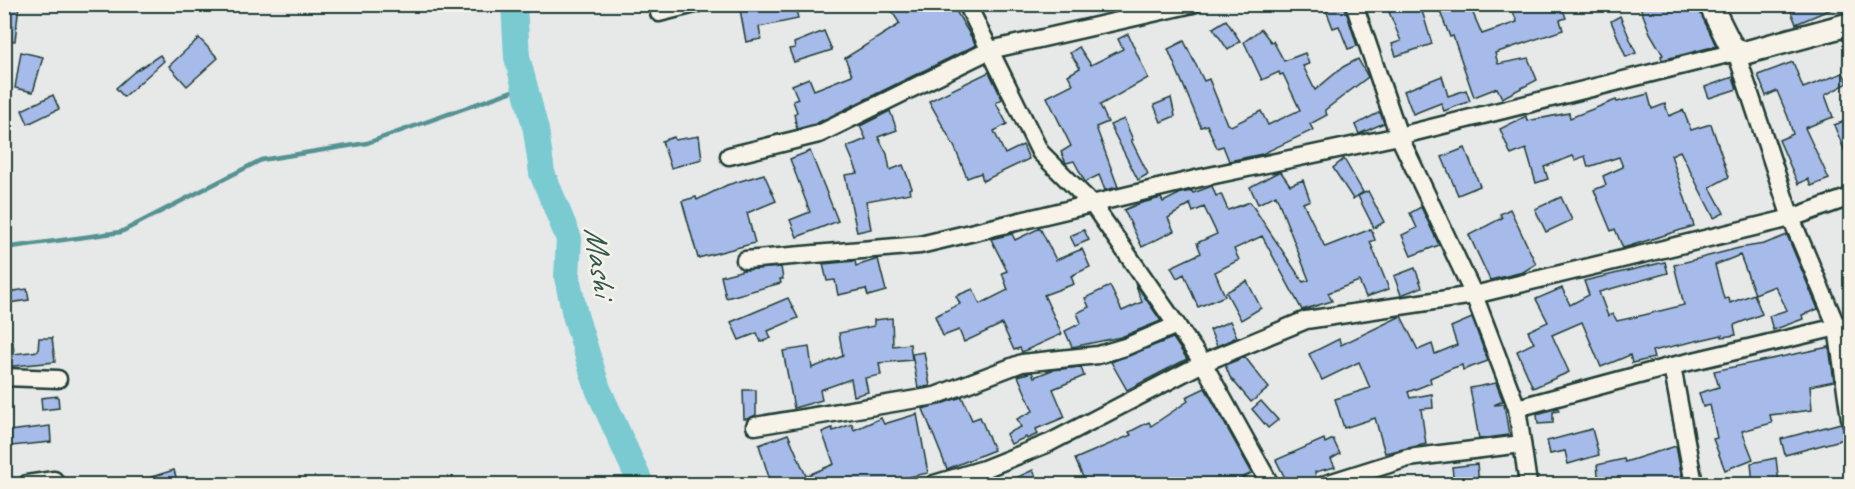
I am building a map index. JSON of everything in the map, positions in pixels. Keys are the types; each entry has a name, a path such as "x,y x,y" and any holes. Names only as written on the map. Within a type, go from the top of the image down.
{"street":[{"path":"659,13 695,4"},
{"path":"967,4 1040,152 1093,205 1177,325 1203,363 1270,484"},
{"path":"729,156 830,129 990,50 1193,4"},
{"path":"1354,4 1399,136 1473,295 1517,408 1528,484"},
{"path":"1710,4 1736,52 1791,218 1844,326 1851,418"},
{"path":"745,260 920,245 1200,178 1399,136 1736,52 1745,53 1851,24"},
{"path":"934,484 984,469 1049,443 1203,363 1306,320 1473,295 1791,218 1851,197"},
{"path":"755,426 935,396 1023,363 1098,355 1125,347 1177,325"},
{"path":"1517,408 1672,366 1844,326"},
{"path":"1672,366 1694,484"},
{"path":"4,377 58,379"},
{"path":"1326,484 1408,458 1522,444"},
{"path":"27,484 54,480"}],"building":[{"path":"4,4 19,4 15,41 4,40"},
{"path":"739,4 795,4 798,19 759,27 761,39 746,42"},
{"path":"887,4 952,4 976,45 815,124 797,129 794,114 797,112 793,101 798,99 792,85 809,78 814,90 852,75 845,58 900,24"},
{"path":"1332,4 1344,4 1357,46 1348,49 1339,26 1333,28 1325,7"},
{"path":"1407,4 1420,4 1432,44 1396,56 1392,44 1401,41 1389,12"},
{"path":"1437,4 1469,4 1482,34 1517,22 1510,4 1529,4 1531,8 1543,4 1561,4 1566,18 1560,20 1563,30 1495,53 1498,64 1528,58 1537,80 1502,98 1497,88 1474,97 1453,36 1450,37"},
{"path":"1639,4 1697,4 1716,46 1662,60 1663,55 1650,33"},
{"path":"1788,4 1841,4 1841,5 1796,24"},
{"path":"1620,16 1636,53 1626,57 1611,21"},
{"path":"1226,20 1240,41 1228,50 1213,28"},
{"path":"1261,29 1271,42 1273,41 1284,61 1305,53 1309,64 1303,66 1315,90 1343,67 1358,59 1368,77 1325,110 1327,115 1310,124 1313,130 1262,154 1229,161 1223,146 1217,148 1207,125 1201,127 1168,49 1184,41 1204,81 1209,79 1227,124 1231,126 1261,111 1268,125 1300,110 1283,74 1280,75 1279,72 1262,80 1244,42"},
{"path":"824,31 832,50 794,62 789,49 795,48 794,43"},
{"path":"1128,34 1148,78 1100,105 1108,122 1096,127 1118,187 1105,190 1099,175 1085,182 1074,161 1066,163 1061,152 1071,146 1047,97 1073,84 1068,75 1080,68 1070,53 1079,47 1091,65 1123,49 1118,39"},
{"path":"199,38 218,58 187,86 169,66"},
{"path":"21,52 43,57 33,92 15,88"},
{"path":"160,55 164,61 124,97 116,88 134,72"},
{"path":"1793,62 1803,88 1843,73 1848,83 1825,95 1833,117 1805,128 1829,179 1811,186 1808,179 1798,184 1779,140 1793,134 1788,117 1777,91 1766,96 1758,75"},
{"path":"989,72 1002,99 996,103 1007,124 994,131 1005,154 1023,145 1029,159 983,181 981,173 967,178 955,148 929,101"},
{"path":"1442,76 1448,96 1466,90 1470,101 1444,111 1441,103 1413,114 1404,91"},
{"path":"1733,77 1737,89 1709,98 1705,87"},
{"path":"1648,94 1652,109 1665,104 1669,116 1683,110 1691,130 1711,124 1729,177 1710,187 1724,213 1714,218 1680,151 1671,155 1694,226 1623,248 1615,229 1611,231 1594,190 1606,185 1603,176 1623,167 1619,157 1588,167 1585,156 1575,160 1573,156 1544,167 1548,179 1536,183 1526,149 1511,155 1500,129 1526,116 1527,121 1569,113 1570,118 1616,100 1617,102"},
{"path":"53,95 59,109 28,124 22,110"},
{"path":"1171,98 1175,116 1161,122 1154,105"},
{"path":"890,111 897,130 878,137 887,154 890,170 903,165 912,188 909,189 910,193 866,201 871,229 857,232 845,175 858,173 847,147 866,139 860,126"},
{"path":"1380,112 1384,123 1359,134 1355,125"},
{"path":"1124,119 1133,140 1131,140 1148,174 1138,180 1110,125"},
{"path":"1851,119 1851,164 1850,164 1834,125"},
{"path":"699,136 702,159 671,168 662,141 674,137 675,140"},
{"path":"1465,148 1480,186 1458,195 1442,157"},
{"path":"810,151 838,221 797,237 790,220 810,212 790,159"},
{"path":"1344,159 1363,192 1353,199 1333,168"},
{"path":"1281,172 1290,185 1303,180 1310,200 1303,203 1325,247 1371,229 1375,240 1370,242 1389,289 1366,297 1359,281 1328,293 1332,301 1302,310 1262,236 1234,249 1239,260 1215,272 1225,296 1198,307 1184,274 1177,278 1171,267 1201,253 1197,243 1217,234 1204,207 1193,212 1190,204 1168,218 1174,231 1142,247 1124,210 1161,198 1163,202 1181,193 1192,191 1193,193 1212,186 1216,196 1221,194 1228,210 1250,202 1303,282 1309,280 1276,195 1258,204 1250,187"},
{"path":"764,174 776,201 747,213 755,243 698,258 682,201 696,197 697,200 727,185"},
{"path":"1368,191 1384,222 1374,228 1358,196"},
{"path":"1561,197 1572,220 1546,232 1535,209"},
{"path":"1421,207 1439,245 1411,256 1402,235 1417,228 1410,213"},
{"path":"1510,209 1536,264 1523,272 1490,280 1469,235 1502,218 1500,214"},
{"path":"1040,228 1056,260 1082,249 1090,267 1071,276 1074,284 1044,295 1062,334 1022,352 1020,348 1014,350 1002,324 964,342 959,330 943,336 935,316 960,304 956,296 973,289 980,304 1008,290 1002,273 1007,271 991,239 1012,234 1015,240"},
{"path":"1084,230 1089,240 1075,246 1070,236"},
{"path":"1787,235 1818,309 1802,315 1803,319 1773,330 1769,316 1787,310 1775,286 1755,294 1740,255 1715,265 1724,299 1729,298 1730,303 1754,294 1762,314 1734,325 1736,335 1722,337 1722,335 1652,351 1654,358 1632,363 1630,355 1601,367 1582,322 1552,335 1569,372 1533,388 1517,351 1534,343 1528,331 1548,322 1536,299 1562,288 1570,305 1589,295 1584,281 1665,262 1668,273 1599,292 1608,316 1613,314 1617,321 1684,305 1674,265 1764,244"},
{"path":"878,259 886,291 868,296 866,289 838,295 835,280 827,281 823,264 855,261 856,266"},
{"path":"781,267 783,279 780,279 781,283 726,298 721,276 744,270"},
{"path":"1415,268 1422,287 1401,295 1394,276"},
{"path":"1247,281 1261,308 1241,320 1226,292"},
{"path":"1135,283 1161,321 1121,337 1072,347 1065,331 1081,323 1077,313 1089,307 1085,298 1110,286 1122,311 1142,302"},
{"path":"27,289 29,300 9,303 8,292"},
{"path":"788,298 798,318 768,331 771,338 761,342 757,333 739,340 731,322"},
{"path":"1401,316 1418,350 1432,344 1435,354 1457,345 1451,327 1472,318 1488,361 1463,370 1462,365 1453,368 1430,378 1431,383 1408,392 1410,398 1432,394 1433,408 1421,409 1426,444 1385,453 1375,418 1344,428 1335,399 1370,388 1359,362 1322,380 1309,354 1339,339 1341,345"},
{"path":"892,318 893,346 910,344 912,360 879,363 881,375 865,378 868,392 854,396 851,379 820,390 822,400 794,408 783,351 809,347 812,368 843,356 839,333 874,326 874,320"},
{"path":"1230,321 1237,337 1217,346 1210,330"},
{"path":"39,338 52,338 55,362 4,367 4,342 13,342 14,354 38,351"},
{"path":"1173,338 1187,359 1127,390 1111,362"},
{"path":"1829,347 1834,381 1810,386 1812,410 1770,415 1772,423 1742,431 1753,459 1725,470 1713,439 1717,438 1710,405 1703,407 1699,393 1719,387 1714,371"},
{"path":"924,352 930,386 918,388 912,354"},
{"path":"1245,357 1269,388 1251,402 1230,377 1225,365"},
{"path":"1081,367 1084,376 1053,389 1065,417 1036,429 1038,434 1011,444 1006,434 1021,427 1017,419 1033,411 1018,376 1032,372 1034,377 1052,370"},
{"path":"1496,383 1503,401 1494,405 1504,404 1509,435 1479,439 1470,388"},
{"path":"1205,388 1252,473 1229,484 1086,484 1075,459 1131,435 1129,432 1149,422 1151,426 1188,401 1186,397"},
{"path":"743,390 756,390 756,415 747,419 744,419"},
{"path":"58,396 59,408 42,410 41,398"},
{"path":"962,397 972,420 980,417 994,450 947,469 923,409"},
{"path":"1261,401 1278,420 1268,428 1252,409"},
{"path":"1558,408 1559,411 1553,412 1553,423 1538,424 1537,414"},
{"path":"917,414 928,473 888,481 889,484 771,484 759,445 788,434 806,476 834,464 822,432 832,428 833,431 852,424 854,430 881,418 884,424"},
{"path":"1841,423 1848,438 1785,455 1781,439"},
{"path":"50,426 51,442 11,446 9,431"},
{"path":"1592,429 1599,455 1568,464 1565,451 1550,454 1547,441"},
{"path":"1324,439 1325,443 1333,439 1340,454 1331,459 1335,467 1315,472 1316,478 1304,484 1288,484 1276,460"},
{"path":"1676,446 1683,484 1599,484 1597,465 1624,459 1625,462"},
{"path":"1776,458 1779,484 1753,484 1751,463"},
{"path":"1477,464 1479,484 1454,484 1452,467"},
{"path":"174,470 178,484 135,484 135,482"},
{"path":"1033,470 1039,484 1003,484"}],"waterway":[{"name":"Mashi","path":"514,4 517,57 536,130 542,173 569,239 567,277 575,315 598,389 641,484"},
{"path":"4,248 121,232 261,160 367,143 524,87"}]}
